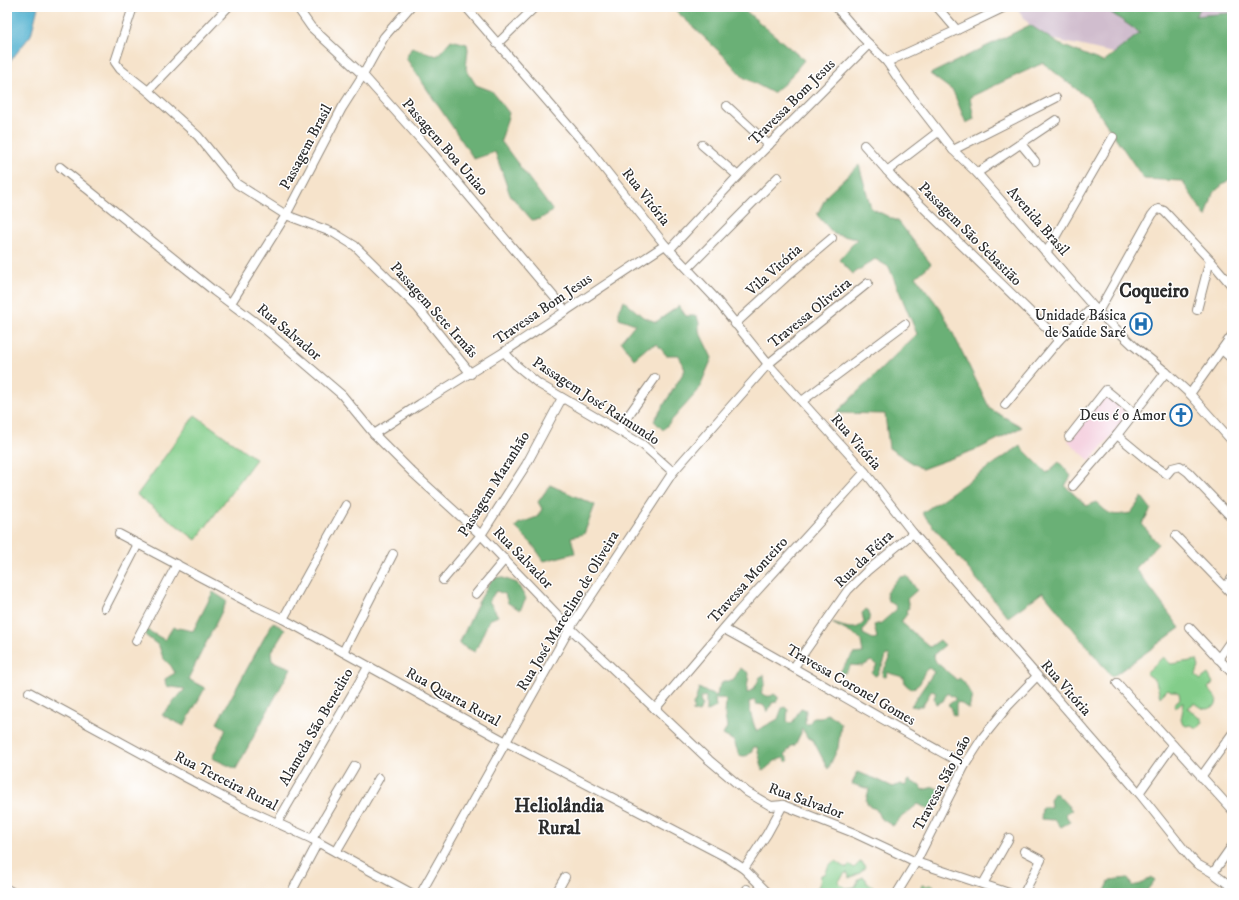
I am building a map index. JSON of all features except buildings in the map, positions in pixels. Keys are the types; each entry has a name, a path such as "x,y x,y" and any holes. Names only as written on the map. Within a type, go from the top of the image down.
{"street":[{"name":"Passagem Sete Irmãs","path":"133,7 115,62 120,69 148,91 186,125 206,146 237,184 286,215 334,233 355,246 418,308 471,374"},
{"path":"148,91 228,7"},
{"name":"Passagem Boa Uniao","path":"297,7 311,27 363,75 431,151 566,311"},
{"name":"Passagem Brasil","path":"231,303 286,215 342,108 363,75 384,37 410,7"},
{"name":"Rua Vitória","path":"466,7 588,148 668,247 716,298 768,364 865,472 913,532 1139,793 1190,857 1197,864 1213,873 1232,887"},
{"path":"497,44 535,7"},
{"name":"Avenida Brasil","path":"836,7 887,62 938,132 953,150 977,173 1095,310 1190,394 1232,441"},
{"path":"937,7 958,30"},
{"path":"887,62 1003,8"},
{"name":"Travessa Bom Jesus","path":"374,434 420,404 471,374 566,311 668,247 869,44"},
{"path":"953,150 1056,98"},
{"path":"727,106 769,145"},
{"path":"977,173 1056,120"},
{"path":"887,171 938,132"},
{"path":"1046,253 1112,137"},
{"path":"1021,144 1035,161"},
{"path":"702,145 738,176"},
{"name":"Passagem São Sebastião","path":"864,145 898,183 1059,340"},
{"name":"Rua Salvador","path":"60,167 266,330 342,395 374,434 413,473 481,535 570,628 655,710 709,760 747,792 771,806 783,805 854,833 916,862 1009,893"},
{"path":"688,268 778,178"},
{"path":"1005,405 1059,340 1095,310 1156,210 1159,209 1164,211 1232,286"},
{"name":"Vila Vitória","path":"735,324 786,277 832,238"},
{"path":"1197,310 1210,260"},
{"name":"Travessa Oliveira","path":"768,364 868,283"},
{"path":"802,401 905,324"},
{"path":"1190,394 1232,336"},
{"path":"1222,350 1232,360"},
{"name":"Passagem José Raimundo","path":"504,352 539,384 644,445 673,472"},
{"name":"Rua José Marcelino de Oliveira","path":"421,893 570,628 673,472 768,364"},
{"path":"1073,486 1117,435 1166,372"},
{"path":"618,430 655,378"},
{"path":"1069,437 1106,390 1134,413"},
{"name":"Passagem Maranhão","path":"443,580 481,535 526,465 562,398"},
{"path":"1117,435 1152,464 1167,474 1172,468 1180,466 1188,472 1232,518"},
{"name":"Travessa Monteiro","path":"655,710 724,629 865,472"},
{"path":"283,619 346,505"},
{"name":"Rua da Féira","path":"794,667 848,590 913,532"},
{"name":"Rua Quarta Rural","path":"119,534 254,607 283,619 506,742 726,857 744,869 768,893"},
{"path":"1176,536 1232,594"},
{"path":"105,608 138,544"},
{"path":"343,652 393,554"},
{"path":"476,594 505,560"},
{"path":"136,640 177,564"},
{"path":"1226,587 1232,578"},
{"path":"1189,627 1232,673"},
{"name":"Travessa Coronel Gomes","path":"724,629 794,667 911,736 964,765"},
{"path":"1218,658 1232,639"},
{"name":"Alameda São Benedito","path":"277,823 368,667"},
{"name":"Travessa São João","path":"897,893 916,862 964,765 988,730 1008,706 1037,676"},
{"path":"1117,683 1232,810"},
{"name":"Rua Terceira Rural","path":"29,692 62,707 89,728 315,841 411,893"},
{"path":"1201,776 1232,734"},
{"path":"1139,793 1173,745"},
{"path":"290,893 315,841 355,766"},
{"path":"336,852 379,778"},
{"path":"744,869 767,834 783,805"},
{"path":"983,884 1009,838"},
{"path":"1213,873 1232,846"},
{"path":"1024,850 1041,860 1024,893"},
{"path":"556,893 565,877"},
{"path":"7,889 14,893"}],"shaded area":[{"path":"1016,7 1232,7 1232,80 1038,36"},
{"path":"1105,395 1129,414 1090,461 1068,441"}],"green space":[{"path":"672,7 741,7 804,60 786,82 773,93 743,77 724,56"},
{"path":"1103,7 1201,7 1195,16 1232,14 1232,177 1213,193 1206,217 1182,181 1144,179 1089,99 1043,63 970,97 974,119 966,123 953,91 930,74 1030,25 1059,44 1103,62 1140,33"},
{"path":"451,40 467,44 466,69 476,85 492,91 509,113 501,141 553,211 540,219 532,220 510,195 495,152 474,159 406,58 412,47 437,56"},
{"path":"859,165 871,208 899,222 931,264 916,277 942,311 990,409 1022,427 980,448 922,469 889,448 885,414 836,413 917,334 889,267 875,259 853,274 839,260 857,239 834,234 817,215 827,195"},
{"path":"624,301 643,317 656,322 679,306 686,316 697,316 699,331 712,358 698,391 663,430 654,421 685,370 679,355 666,355 657,344 648,347 634,359 621,341 635,324 619,318 619,308"},
{"path":"195,415 256,459 196,540 137,495"},
{"path":"1020,446 1047,473 1059,462 1071,476 1065,486 1087,506 1096,502 1108,512 1119,515 1131,513 1142,497 1151,509 1142,524 1158,544 1135,568 1180,628 1112,677 1043,592 1008,617 922,513"},
{"path":"550,485 595,505 584,534 571,537 575,553 544,561 532,544 515,527 518,524 537,517 542,509 538,502"},
{"path":"907,576 917,590 907,599 909,608 906,610 907,614 901,622 930,647 940,640 945,645 933,655 936,662 957,680 959,678 972,695 969,709 959,702 956,704 956,716 952,714 952,708 948,705 956,699 947,693 943,701 936,704 934,699 936,692 932,690 922,706 911,706 934,672 929,668 924,672 919,684 911,689 905,684 904,678 902,677 887,672 886,677 882,676 883,671 890,659 889,655 886,655 884,663 875,676 872,673 877,665 871,661 863,666 851,665 845,672 839,673 853,654 863,653 861,641 858,637 832,623 849,628 857,627 864,622 862,613 866,609 869,611 869,619 868,623 863,629 863,634 873,639 877,638 874,625 881,623 897,609 895,605 888,601 886,593 899,577"},
{"path":"500,577 517,583 526,599 520,610 508,603 505,594 496,591 489,601 498,616 489,620 475,652 459,644 478,603 492,579"},
{"path":"213,592 227,601 188,679 205,688 184,726 162,715 185,689 166,686 165,679 175,673 171,666 163,658 159,646 145,635 147,630 165,640 173,627 193,631"},
{"path":"273,622 285,630 271,653 272,661 291,668 236,769 212,758 226,729 217,723"},
{"path":"1163,657 1171,664 1197,660 1199,667 1196,675 1200,680 1208,674 1213,683 1208,688 1217,699 1216,705 1205,709 1194,703 1188,708 1201,718 1203,722 1201,726 1186,726 1182,723 1181,719 1184,704 1182,702 1175,708 1174,705 1180,699 1179,693 1168,689 1160,697 1156,681 1146,673"},
{"path":"740,668 749,673 747,693 753,689 760,677 764,675 765,683 761,693 768,696 774,694 778,697 776,702 772,703 768,712 763,705 756,704 755,700 749,702 750,712 756,731 778,719 782,708 785,707 788,710 788,723 792,723 801,708 806,710 805,724 809,724 813,718 821,718 827,714 841,724 838,748 828,769 813,740 807,737 802,729 795,745 791,746 785,755 789,760 787,762 783,758 775,761 763,771 757,747 754,747 747,756 739,755 734,741 723,735 727,727 725,716 726,700 722,698 715,699 716,707 706,712 705,696 700,700 702,705 699,713 692,711 694,709 693,704 699,688 717,696 718,689 723,681 733,681"},
{"path":"857,772 893,787 901,784 905,786 909,780 920,786 922,790 934,787 946,793 934,812 918,804 899,819 893,826 880,818 876,809 870,807 866,801 869,789 852,784"},
{"path":"1055,792 1072,810 1065,814 1070,822 1061,827 1054,820 1041,819 1042,807 1051,807 1050,799"},
{"path":"836,861 846,868 850,865 854,868 860,862 863,863 865,867 860,873 849,878 848,873 845,873 839,881 845,888 855,887 859,879 863,877 866,879 867,883 878,890 876,893 872,893 867,890 867,893 815,893 820,883 821,875 825,874 831,864"},
{"path":"1152,877 1155,880 1145,893 1104,893 1110,880 1128,878 1132,886 1141,884"},
{"path":"930,884 937,889 934,893 919,893 922,885 928,886"}],"water":[{"path":"7,7 38,7 31,35 7,65"}],"place":[{"name":"Unidade Básica de Saúde Saré","path":"1141,324"},
{"name":"Deus é o Amor","path":"1181,415"}],"district":[{"name":"Coqueiro","path":"1154,291"},
{"name":"Heliolândia Rural","path":"559,817"}]}
